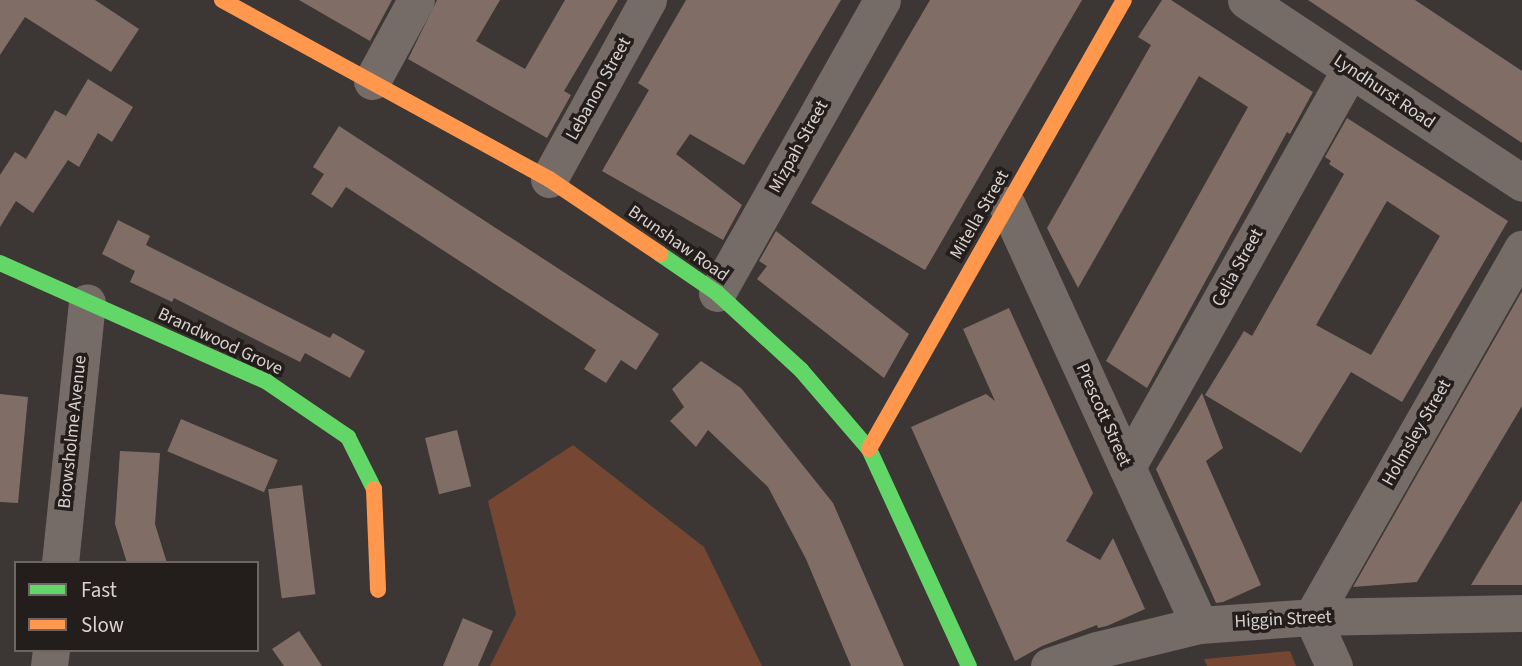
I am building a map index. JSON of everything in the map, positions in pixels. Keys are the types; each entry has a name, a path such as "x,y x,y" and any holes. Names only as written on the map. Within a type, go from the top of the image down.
{"street":[{"name":"Brunshaw Road","path":"222,0 549,179 717,293 802,370 869,449 969,666"},
{"path":"372,81 416,0"},
{"name":"Lebanon Street","path":"549,179 648,0"},
{"name":"Mizpah Street","path":"717,293 882,0"},
{"name":"Mitella Street","path":"869,449 1124,0"},
{"name":"Lyndhurst Road","path":"1246,0 1522,183"},
{"name":"Celia Street","path":"1127,467 1350,69"},
{"name":"Prescott Street","path":"1007,205 1199,625"},
{"name":"Holmsley Street","path":"1312,617 1522,248"},
{"name":"Brandwood Grove","path":"0,263 267,382 348,437 376,493 378,590"},
{"name":"Browsholme Avenue","path":"60,561 86,302"},
{"name":"Higgin Street","path":"1049,666 1097,650 1199,625 1312,617 1522,614"},
{"path":"1312,617 1335,666"}],"shaded area":[{"path":"573,445 704,547 762,666 490,666 516,614 488,501"},
{"path":"1290,651 1296,666 1207,666 1204,659"}],"building":[{"path":"0,0 95,0 139,29 111,72 25,17 0,55"},
{"path":"299,0 392,0 370,41"},
{"path":"437,0 500,0 476,41 525,69 565,0 618,0 564,91 571,95 547,138 408,59"},
{"path":"686,0 841,0 744,165 690,134 676,154 742,205 723,240 602,171 649,90 638,83"},
{"path":"930,0 1082,0 925,270 811,203"},
{"path":"1162,0 1171,0 1313,92 1290,134 1287,132 1147,388 1106,361 1248,107 1199,76 1078,288 1047,228 1151,45 1138,37"},
{"path":"1308,0 1415,0 1522,71 1522,143"},
{"path":"88,79 133,107 112,142 98,133 79,167 68,160 33,213 16,201 0,227 0,175 15,152 26,159 55,110 66,116"},
{"path":"1347,118 1508,221 1402,402 1351,372 1301,453 1205,395 1244,331 1252,336 1344,174 1329,164 1331,161 1325,157","holes":["1387,201 1440,236 1371,355 1316,325"]},
{"path":"339,126 659,334 636,370 621,360 606,383 584,369 596,350 346,187 332,208 311,194 324,174 313,167"},
{"path":"118,220 150,236 146,245 330,338 333,333 365,351 350,378 305,353 300,362 174,298 172,302 130,282 135,271 102,254"},
{"path":"776,231 909,334 884,378 757,279 767,266 759,261"},
{"path":"1522,291 1522,406 1417,582 1353,587"},
{"path":"1009,308 1093,493 1066,541 1100,560 1113,538 1145,609 1107,626 1098,628 1097,625 1042,646 1015,661 911,427 986,394 995,401 963,329"},
{"path":"701,361 741,388 833,503 904,666 851,666 806,559 768,487 708,430 696,447 670,421 684,407 672,389"},
{"path":"1202,393 1223,448 1206,461 1261,585 1216,603 1156,469"},
{"path":"0,394 28,397 18,503 0,502"},
{"path":"181,419 278,460 264,492 167,451"},
{"path":"457,430 471,486 439,494 425,438"},
{"path":"120,451 160,453 155,524 166,561 126,561 115,524"},
{"path":"302,485 315,594 282,598 268,489"},
{"path":"1522,500 1522,585 1471,585"},
{"path":"463,618 493,631 478,666 443,666"},
{"path":"299,631 322,666 284,666 272,649"}],"traffic: fast":[{"path":"660,254 717,293 801,370 869,449 969,666"},
{"path":"0,263 267,382 348,437 374,489"}],"traffic: slow":[{"path":"222,0 549,179 660,254"},
{"path":"869,449 1124,0"},
{"path":"374,489 378,590"}]}
